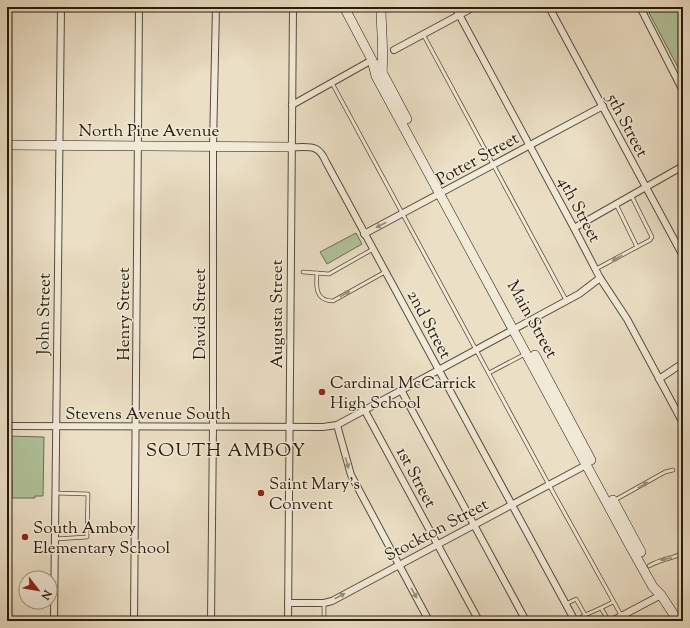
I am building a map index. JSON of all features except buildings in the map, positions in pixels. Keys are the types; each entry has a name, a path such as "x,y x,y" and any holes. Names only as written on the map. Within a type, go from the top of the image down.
{"main road":[{"name":"Main Street","path":"344,7 372,60 382,72 443,192 589,463 653,587 661,595 678,621"},
{"path":"381,7 383,57 382,72"},
{"path":"372,60 382,47"},
{"name":"Main Street","path":"372,60 376,76 443,192"},
{"name":"North Pine Avenue","path":"7,145 292,147"},
{"name":"Main Street","path":"516,327 526,353 589,463 613,501 659,583 661,595"}],"street":[{"name":"John Street","path":"54,621 60,7"},
{"name":"Henry Street","path":"134,621 139,7"},
{"name":"David Street","path":"211,621 213,146 216,7"},
{"name":"Augusta Street","path":"288,621 293,7"},
{"name":"4th Street","path":"455,7 600,278 627,319 683,423"},
{"path":"394,50 474,7"},
{"name":"5th Street","path":"549,7 683,256"},
{"path":"640,7 683,91"},
{"path":"292,106 372,60"},
{"name":"Potter Street","path":"364,234 603,106"},
{"name":"2nd Street","path":"292,147 316,148 322,153 364,234 575,621"},
{"path":"574,228 683,166"},
{"path":"429,621 351,475 337,425 566,300 592,285 600,278"},
{"path":"659,379 683,363"},
{"path":"401,390 526,621"},
{"name":"1st Street","path":"364,409 479,621"},
{"name":"Stevens Avenue South","path":"7,426 323,427 337,425"},
{"name":"Stockton Street","path":"288,604 324,603 332,601 589,463"},
{"path":"612,621 661,595"}],"lane":[{"path":"423,34 566,300"},
{"path":"332,83 549,485 622,616"},
{"path":"596,269 650,240 652,237 631,195"},
{"path":"616,204 637,246"},
{"path":"303,272 329,274 373,249"},
{"path":"317,273 316,286 320,296 327,301 333,301 386,272"},
{"path":"489,373 526,353"},
{"path":"613,501 665,472 673,470"},
{"path":"54,539 87,537 88,501 88,494 55,493"},
{"path":"649,566 655,562 673,558 683,553"},
{"path":"566,604 576,599 585,615"},
{"path":"575,621 613,602"},
{"path":"324,603 324,621"},
{"path":"601,608 609,621"}],"green space":[{"path":"646,7 683,7 683,77"},
{"path":"356,233 362,244 327,264 320,252"},
{"path":"7,436 44,437 43,496 35,496 35,498 12,498 12,479 7,478"}],"place":[{"name":"Cardinal McCarrick High School","path":"322,392"},
{"name":"Saint Mary's Convent","path":"261,493"},
{"name":"South Amboy Elementary School","path":"25,537"}],"district":[{"name":"SOUTH AMBOY","path":"226,449"}]}
